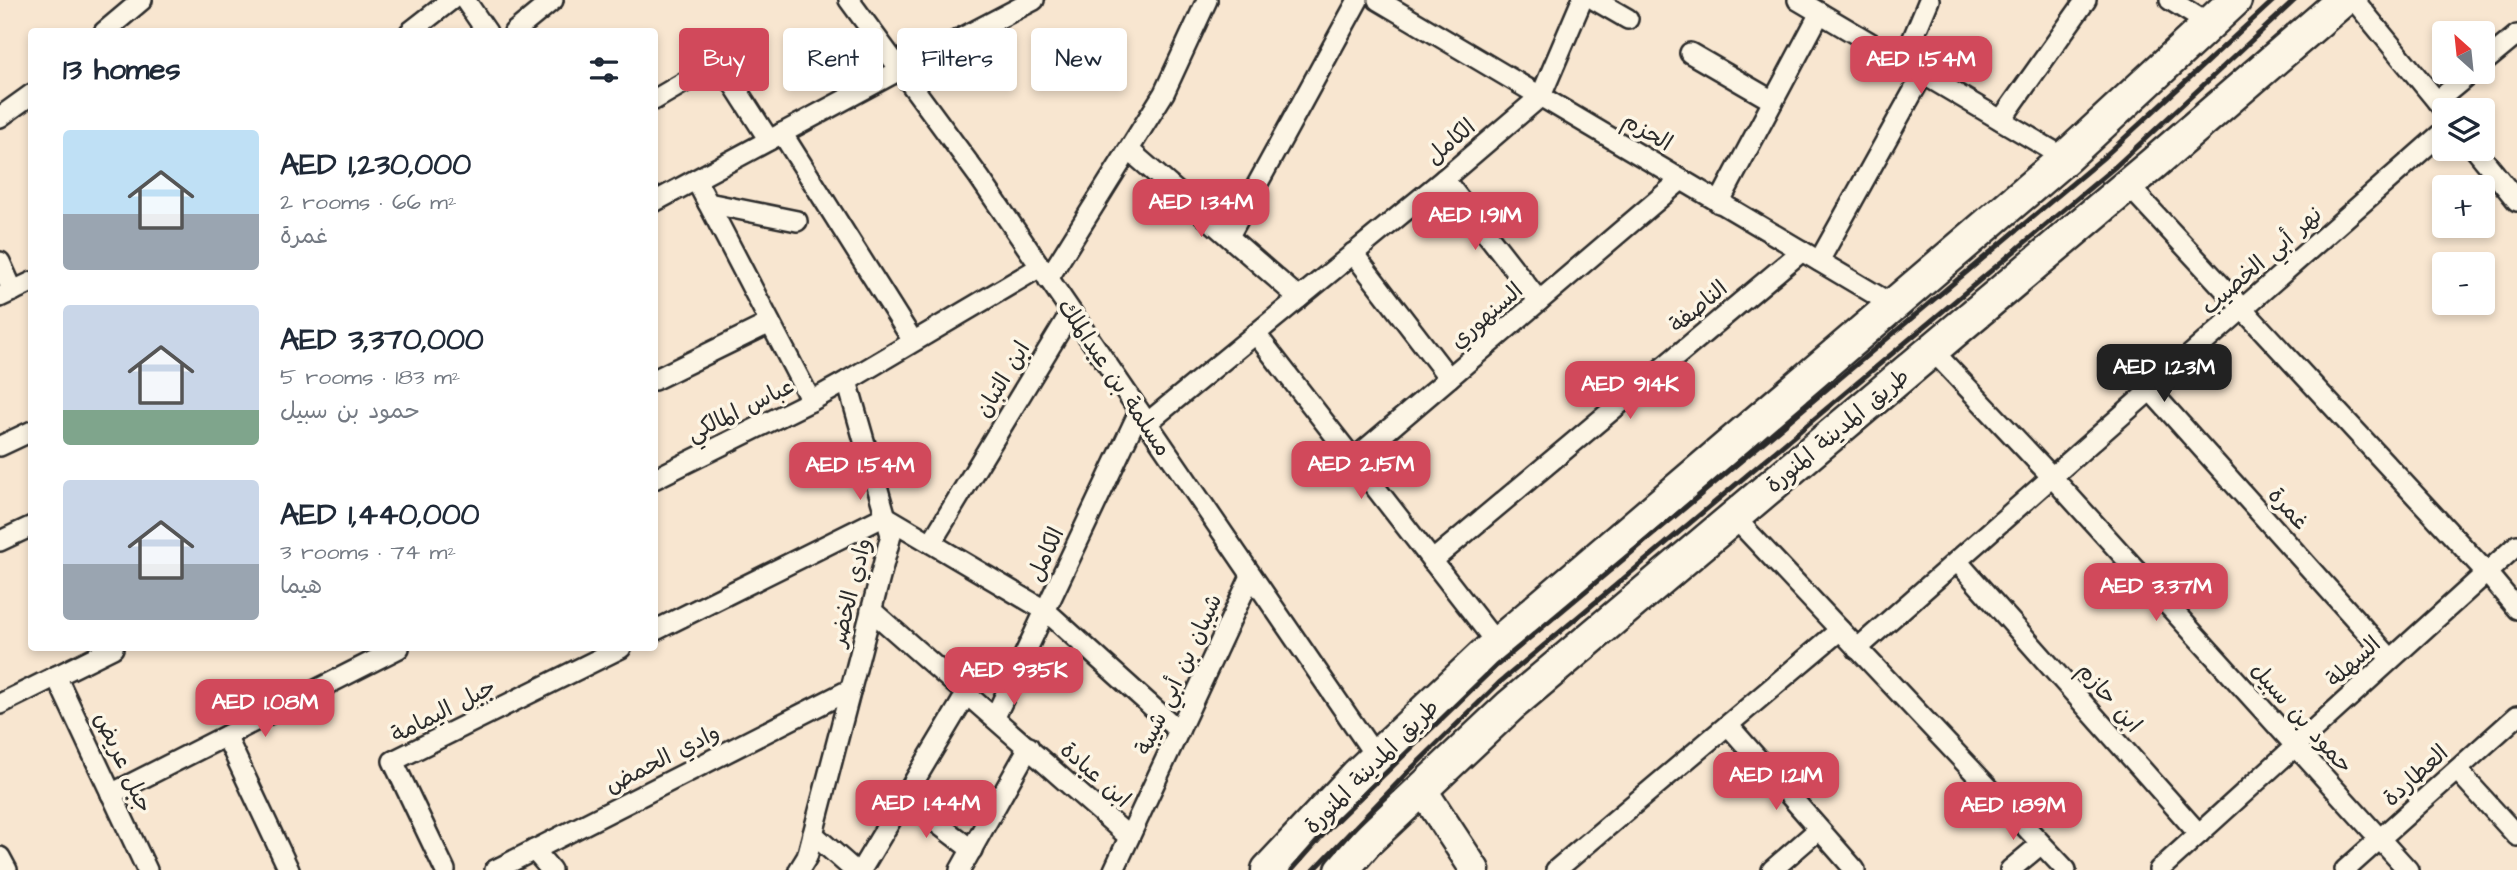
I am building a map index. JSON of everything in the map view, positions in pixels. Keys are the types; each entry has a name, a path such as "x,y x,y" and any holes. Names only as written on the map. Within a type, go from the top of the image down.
{"main road":[{"name":"طريق المدينة المنورة","path":"1268,870 1376,757 1497,644 2065,158 2235,0"},
{"name":"طريق المدينة المنورة","path":"1342,870 1368,840 1510,706 2127,186 2343,0"},
{"path":"1422,789 1475,870"}],"street":[{"path":"109,28 142,0"},
{"path":"415,28 450,0"},
{"path":"465,0 484,28"},
{"path":"519,28 553,0"},
{"name":"مسلمة بن عبدالملك","path":"849,0 897,66"},
{"path":"980,28 1034,0"},
{"path":"846,381 913,341 1044,273 1129,150 1164,93 1207,0"},
{"path":"1228,236 1358,0"},
{"name":"الحزم","path":"1378,0 1893,305"},
{"name":"الكامل","path":"995,717 1143,418 1256,334 1541,96 1582,0"},
{"path":"1595,0 1628,19"},
{"path":"1798,0 2065,158"},
{"path":"1903,62 1929,0"},
{"path":"2001,120 2086,0"},
{"path":"2171,0 2209,24"},
{"path":"2354,0 2434,98"},
{"path":"1720,203 1820,13"},
{"path":"2496,52 2517,35"},
{"path":"1690,52 1773,101"},
{"path":"658,98 719,62 776,136 913,341"},
{"path":"658,200 897,72"},
{"name":"الناصفة","path":"1432,561 1810,256 1923,74"},
{"path":"2448,98 2461,84"},
{"name":"مسلمة بن عبدالملك","path":"916,91 979,177 1376,757"},
{"path":"0,94 7,113 28,97"},
{"name":"نهر أبي الخصيب","path":"1857,649 2432,141"},
{"path":"1129,150 1299,298"},
{"path":"2485,161 2517,201"},
{"path":"1444,179 1539,301"},
{"path":"696,180 811,401"},
{"name":"السنهوري","path":"1354,459 1681,180"},
{"path":"2127,186 2243,308 2517,609"},
{"path":"708,203 797,221"},
{"path":"1353,253 1449,378"},
{"path":"0,262 6,294 28,284"},
{"name":"ابن التبان","path":"931,543 1071,312"},
{"path":"658,378 770,323"},
{"path":"1256,334 1497,644"},
{"name":"حمود بن سبيل","path":"1932,350 2052,477 2408,870"},
{"name":"عباس المالكي","path":"658,477 846,381"},
{"name":"وادي الخضر","path":"799,870 807,857 891,535 846,381"},
{"name":"غمرة","path":"2150,390 2392,659"},
{"path":"0,446 28,432"},
{"path":"658,629 885,516 1046,611 1179,731"},
{"path":"1734,517 2066,870"},
{"path":"0,541 28,528"},
{"name":"السهلة","path":"2159,870 2517,545"},
{"name":"ابن حازم","path":"1957,561 2199,834"},
{"name":"شيبان بن أبي شيبة","path":"1114,870 1251,576"},
{"name":"ابن عبادة","path":"871,610 1129,837"},
{"path":"1556,870 1840,630"},
{"path":"0,704 107,651"},
{"path":"111,794 393,651"},
{"name":"جبل اليمامة","path":"445,870 393,761 596,653"},
{"name":"جبل عريض","path":"56,676 147,870"},
{"name":"وادي الحمض","path":"495,870 851,689"},
{"path":"861,870 967,693"},
{"name":"العطاردة","path":"2345,870 2517,716"},
{"path":"1728,725 1855,870"},
{"path":"226,736 289,870"},
{"path":"961,870 1029,747"},
{"path":"2457,770 2517,836"},
{"path":"904,798 972,850"},
{"path":"1772,870 1818,830"},
{"path":"813,834 854,870"},
{"path":"2010,870 2041,844"},
{"path":"534,850 551,870"},
{"path":"0,857 7,870"}],"railway":[{"path":"1292,870 1330,827 1496,666 2104,157 2274,0"},
{"path":"1314,870 1407,773 1499,683 2116,166 2295,0"}]}
